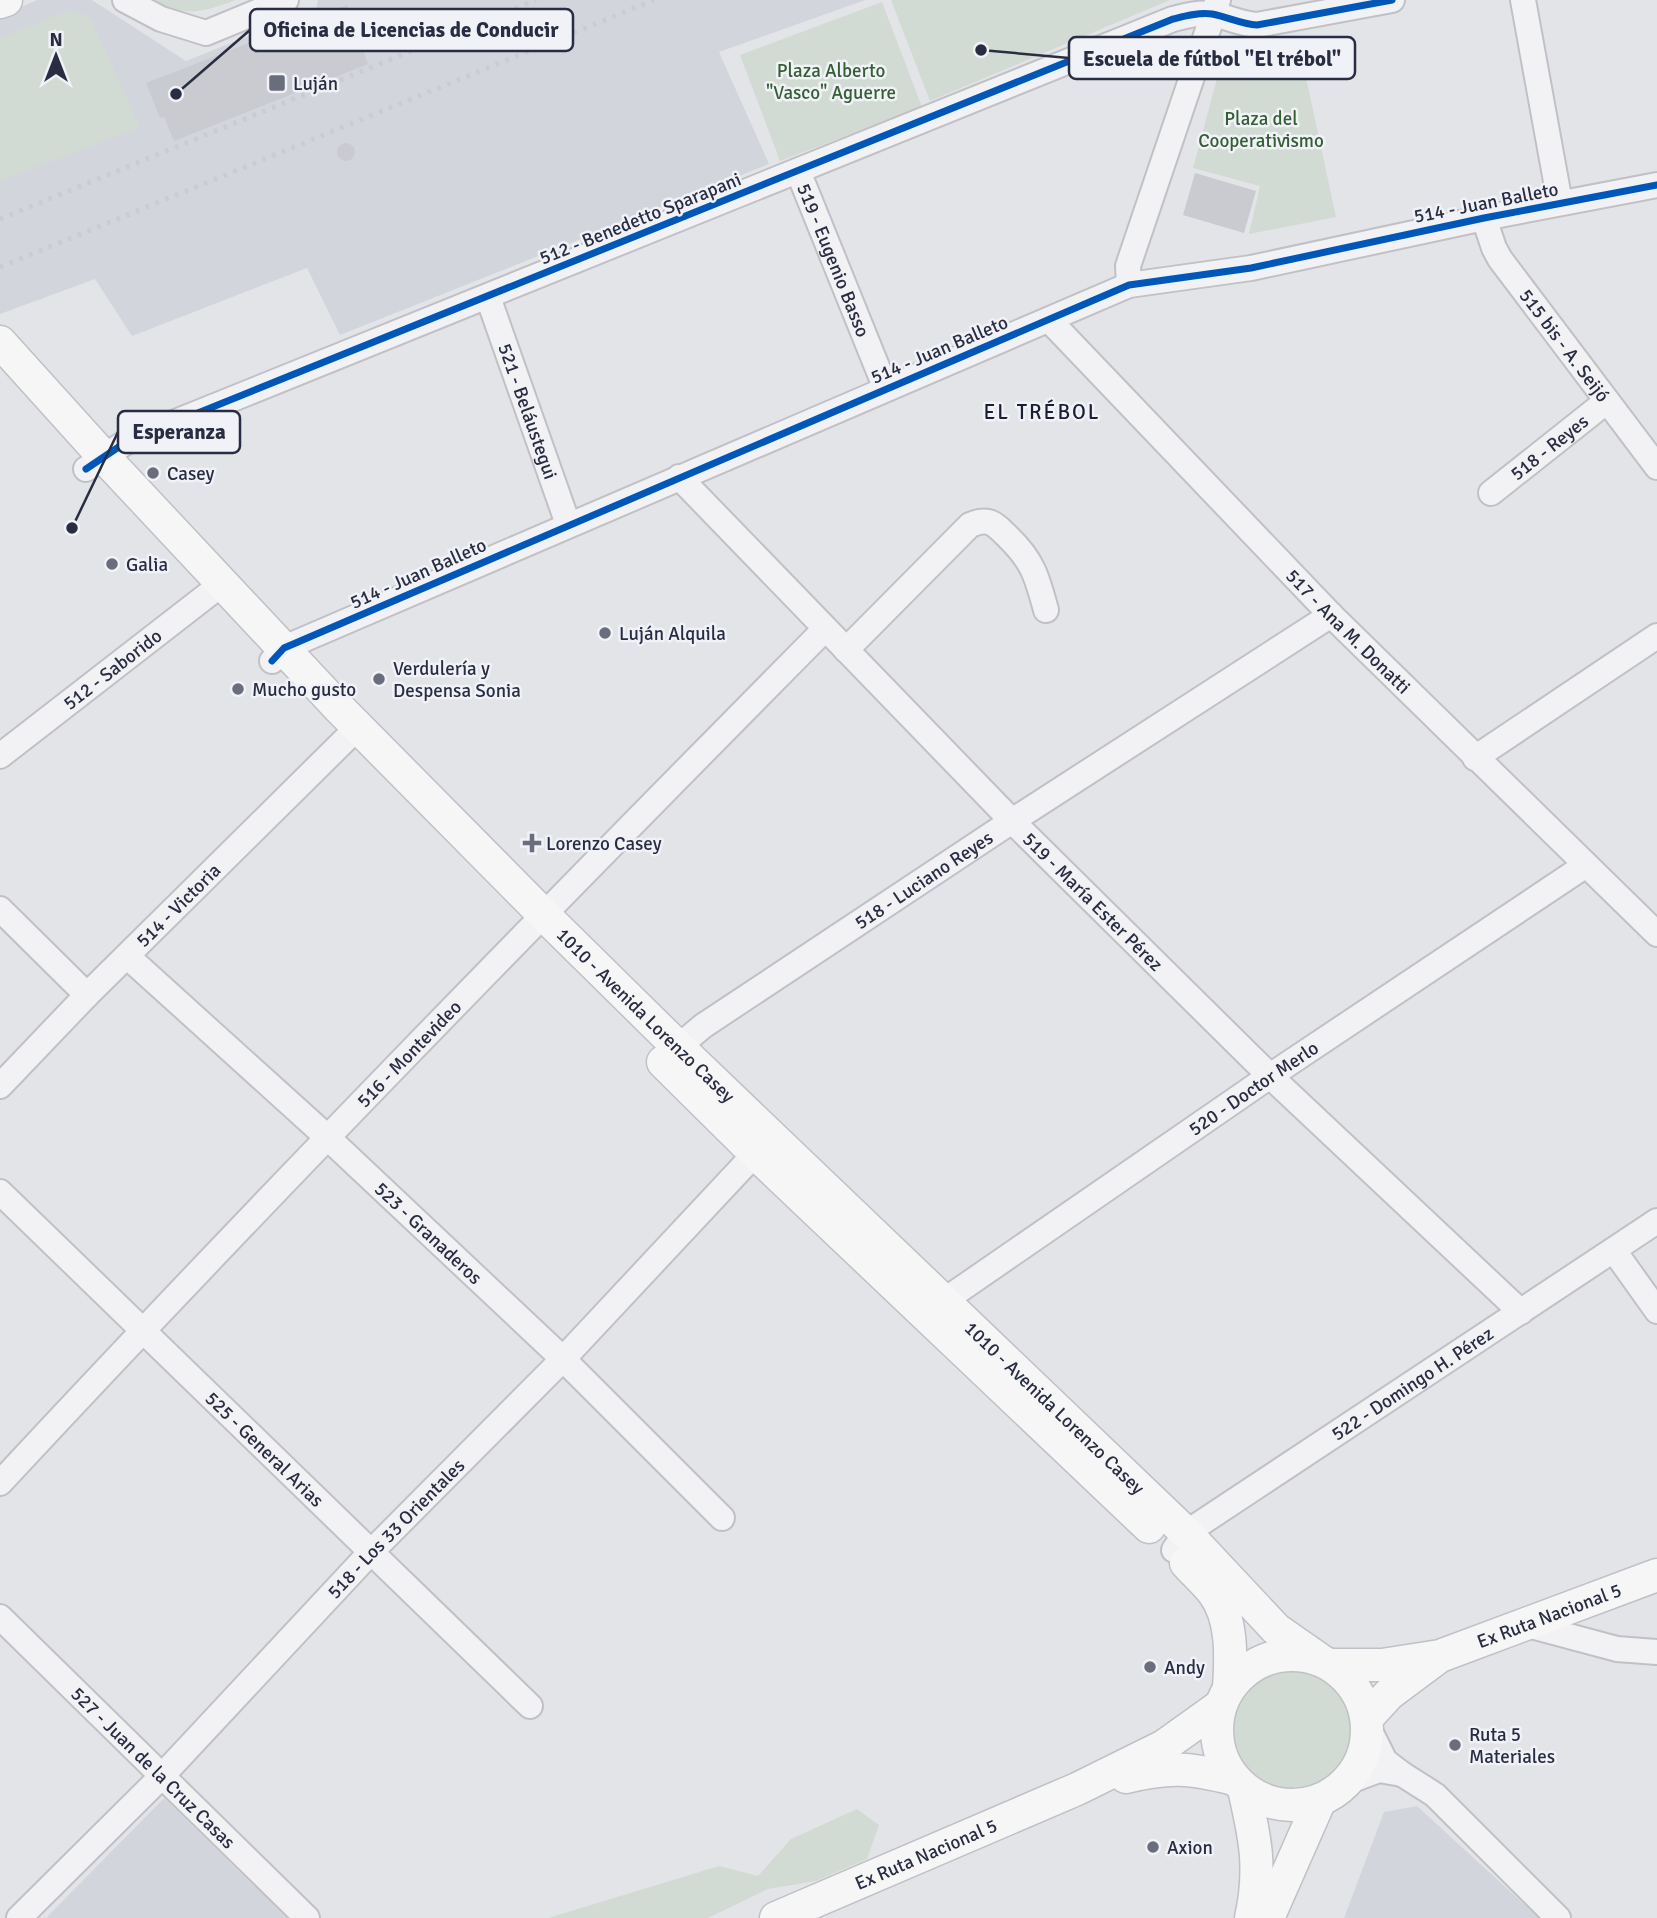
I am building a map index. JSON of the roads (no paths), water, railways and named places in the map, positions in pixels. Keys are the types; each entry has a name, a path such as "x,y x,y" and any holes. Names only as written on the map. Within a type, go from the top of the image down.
{"main road":[{"path":"0,2 6,0"},
{"name":"1010 - Avenida Lorenzo Casey","path":"0,342 94,463"},
{"name":"1010 - Avenida Lorenzo Casey","path":"0,373 94,463 216,589 350,734 763,1145 1180,1541 1276,1629 1325,1662"},
{"name":"1010 - Avenida Lorenzo Casey","path":"1180,1541 1222,1608 1231,1657 1224,1697"},
{"name":"Ex Ruta Nacional 5","path":"1325,1662 1382,1665 1440,1656 1657,1575"},
{"path":"1239,1784 1267,1801 1292,1806 1320,1800 1334,1793 1347,1782 1365,1751 1368,1723 1363,1702 1355,1688 1325,1662 1303,1655 1286,1655 1253,1665 1240,1675 1224,1697 1216,1732 1217,1746 1239,1784 1258,1860 1258,1884 1251,1918"},
{"name":"Ex Ruta Nacional 5","path":"1368,1723 1389,1694 1440,1656"},
{"name":"Ex Ruta Nacional 5","path":"776,1918 1077,1789 1164,1746 1224,1697"},
{"name":"Ex Ruta Nacional 5","path":"1077,1789 1175,1768 1199,1770 1239,1784"},
{"path":"1268,1918 1320,1800"}],"street":[{"path":"125,0 161,19 206,33 286,0"},
{"path":"1129,285 1128,266 1215,7 1241,24 1257,26 1392,0"},
{"path":"1523,0 1560,204"},
{"name":"512 - Benedetto Sparapani","path":"94,463 126,442 1173,19 1215,7"},
{"name":"519 - Eugenio Basso","path":"798,170 886,389"},
{"name":"514 - Juan Balleto","path":"278,655 568,524 1129,285 1251,268 1484,218 1657,185"},
{"name":"515 bis - A. Seijó","path":"1484,218 1500,259 1657,467"},
{"name":"521 - Beláustegui","path":"488,297 568,524"},
{"name":"517 - Ana M. Donatti","path":"1049,320 1331,615 1657,934"},
{"name":"518 - Reyes","path":"1491,493 1607,401"},
{"name":"519 - María Ester Pérez","path":"679,477 1012,821 1270,1076 1521,1312"},
{"path":"845,650 970,525 982,520 995,523 1025,553 1033,568 1046,610"},
{"name":"512 - Saborido","path":"0,756 216,589"},
{"name":"518 - Luciano Reyes","path":"671,1055 703,1026 1012,821 1331,615"},
{"name":"516 - Montevideo","path":"0,1483 327,1137 825,629"},
{"path":"1475,758 1657,636"},
{"name":"514 - Victoria","path":"0,1086 87,995 350,734"},
{"name":"520 - Doctor Merlo","path":"936,1309 1270,1076 1586,865"},
{"path":"0,909 87,995"},
{"name":"523 - Granaderos","path":"128,957 327,1137 563,1359 722,1518"},
{"name":"518 - Los 33 Orientales","path":"19,1918 160,1777 370,1553 563,1359 763,1145"},
{"name":"525 - General Arias","path":"0,1192 530,1706"},
{"name":"522 - Domingo H. Pérez","path":"1180,1541 1657,1222"},
{"path":"1615,1252 1657,1311"},
{"name":"527 - Juan de la Cruz Casas","path":"0,1617 160,1777 307,1918"},
{"path":"1524,1624 1617,1649 1657,1652"},
{"path":"1368,1723 1385,1761 1435,1794 1558,1918"},
{"path":"1347,1782 1379,1770 1402,1774"}],"railway":[{"path":"0,219 536,0"},
{"path":"0,267 654,0"}],"place":[{"name":"Escuela de fútbol \"El trébol\"","path":"981,50"},
{"name":"Luján","path":"277,83"},
{"name":"Oficina de Licencias de Conducir","path":"176,94"},
{"name":"Casey","path":"153,473"},
{"name":"Esperanza","path":"72,528"},
{"name":"Galia","path":"112,564"},
{"name":"Luján Alquila","path":"605,633"},
{"name":"Verdulería y Despensa Sonia","path":"379,679"},
{"name":"Mucho gusto","path":"238,689"},
{"name":"Lorenzo Casey","path":"532,843"},
{"name":"Andy","path":"1150,1667"},
{"name":"Ruta 5 Materiales","path":"1455,1745"},
{"name":"Axion","path":"1153,1847"}],"district":[{"name":"EL TRÉBOL","path":"1042,412"}],"park label":[{"name":"Plaza Alberto \"Vasco\" Aguerre","path":"831,81"},
{"name":"Plaza del Cooperativismo","path":"1261,129"}]}
